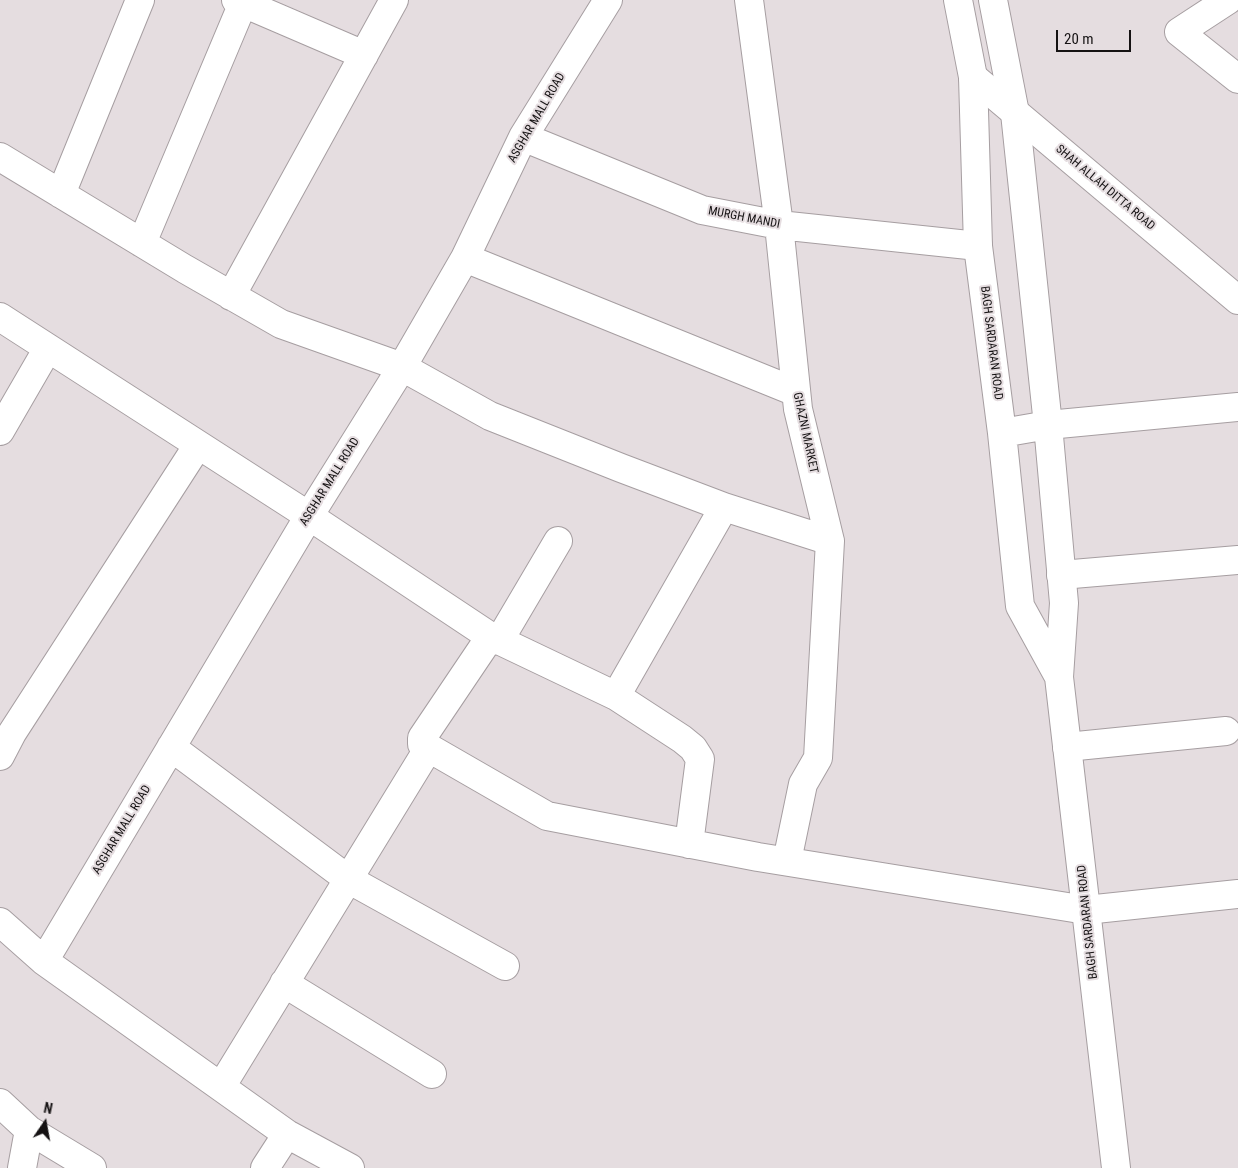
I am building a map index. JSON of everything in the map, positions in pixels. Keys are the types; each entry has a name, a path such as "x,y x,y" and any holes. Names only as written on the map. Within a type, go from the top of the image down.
{"street":[{"path":"61,194 140,0"},
{"path":"230,296 394,0"},
{"name":"ASGHAR MALL ROAD","path":"44,961 309,516 402,367 465,258 523,137 608,0"},
{"name":"GHAZNI MARKET","path":"749,0 779,225 798,409 830,541 818,758 803,784 787,861"},
{"name":"BAGH SARDARAN ROAD","path":"958,0 973,77 978,246 1002,433 1020,606 1059,677"},
{"name":"BAGH SARDARAN ROAD","path":"993,0 1015,113 1048,426 1064,603 1059,677 1116,1168"},
{"path":"1228,0 1179,32 1238,79"},
{"path":"142,243 239,2 364,55"},
{"name":"SHAH ALLAH DITTA ROAD","path":"973,77 1238,300"},
{"name":"MURGH MANDI","path":"523,137 702,210 779,225 978,246"},
{"path":"0,158 280,324 402,367 490,416 724,507 830,541"},
{"path":"465,258 796,392"},
{"path":"0,317 309,516 493,638 616,696 682,739 693,748 700,759 689,844"},
{"path":"0,431 48,348"},
{"path":"1002,433 1048,426 1238,407"},
{"path":"4,737 198,445"},
{"path":"616,696 724,507"},
{"path":"558,541 493,638 488,640 422,738 422,744 428,749 547,816 689,844 1086,910 1238,894"},
{"path":"1061,575 1238,560"},
{"path":"1068,748 1226,731"},
{"path":"171,748 348,879 505,966"},
{"path":"221,1087 428,749"},
{"path":"4,935 44,961 287,1134 350,1168"},
{"path":"284,983 432,1074"},
{"path":"0,1103 29,1130 92,1168"},
{"path":"22,1168 29,1130"},
{"path":"264,1168 287,1134"}]}
